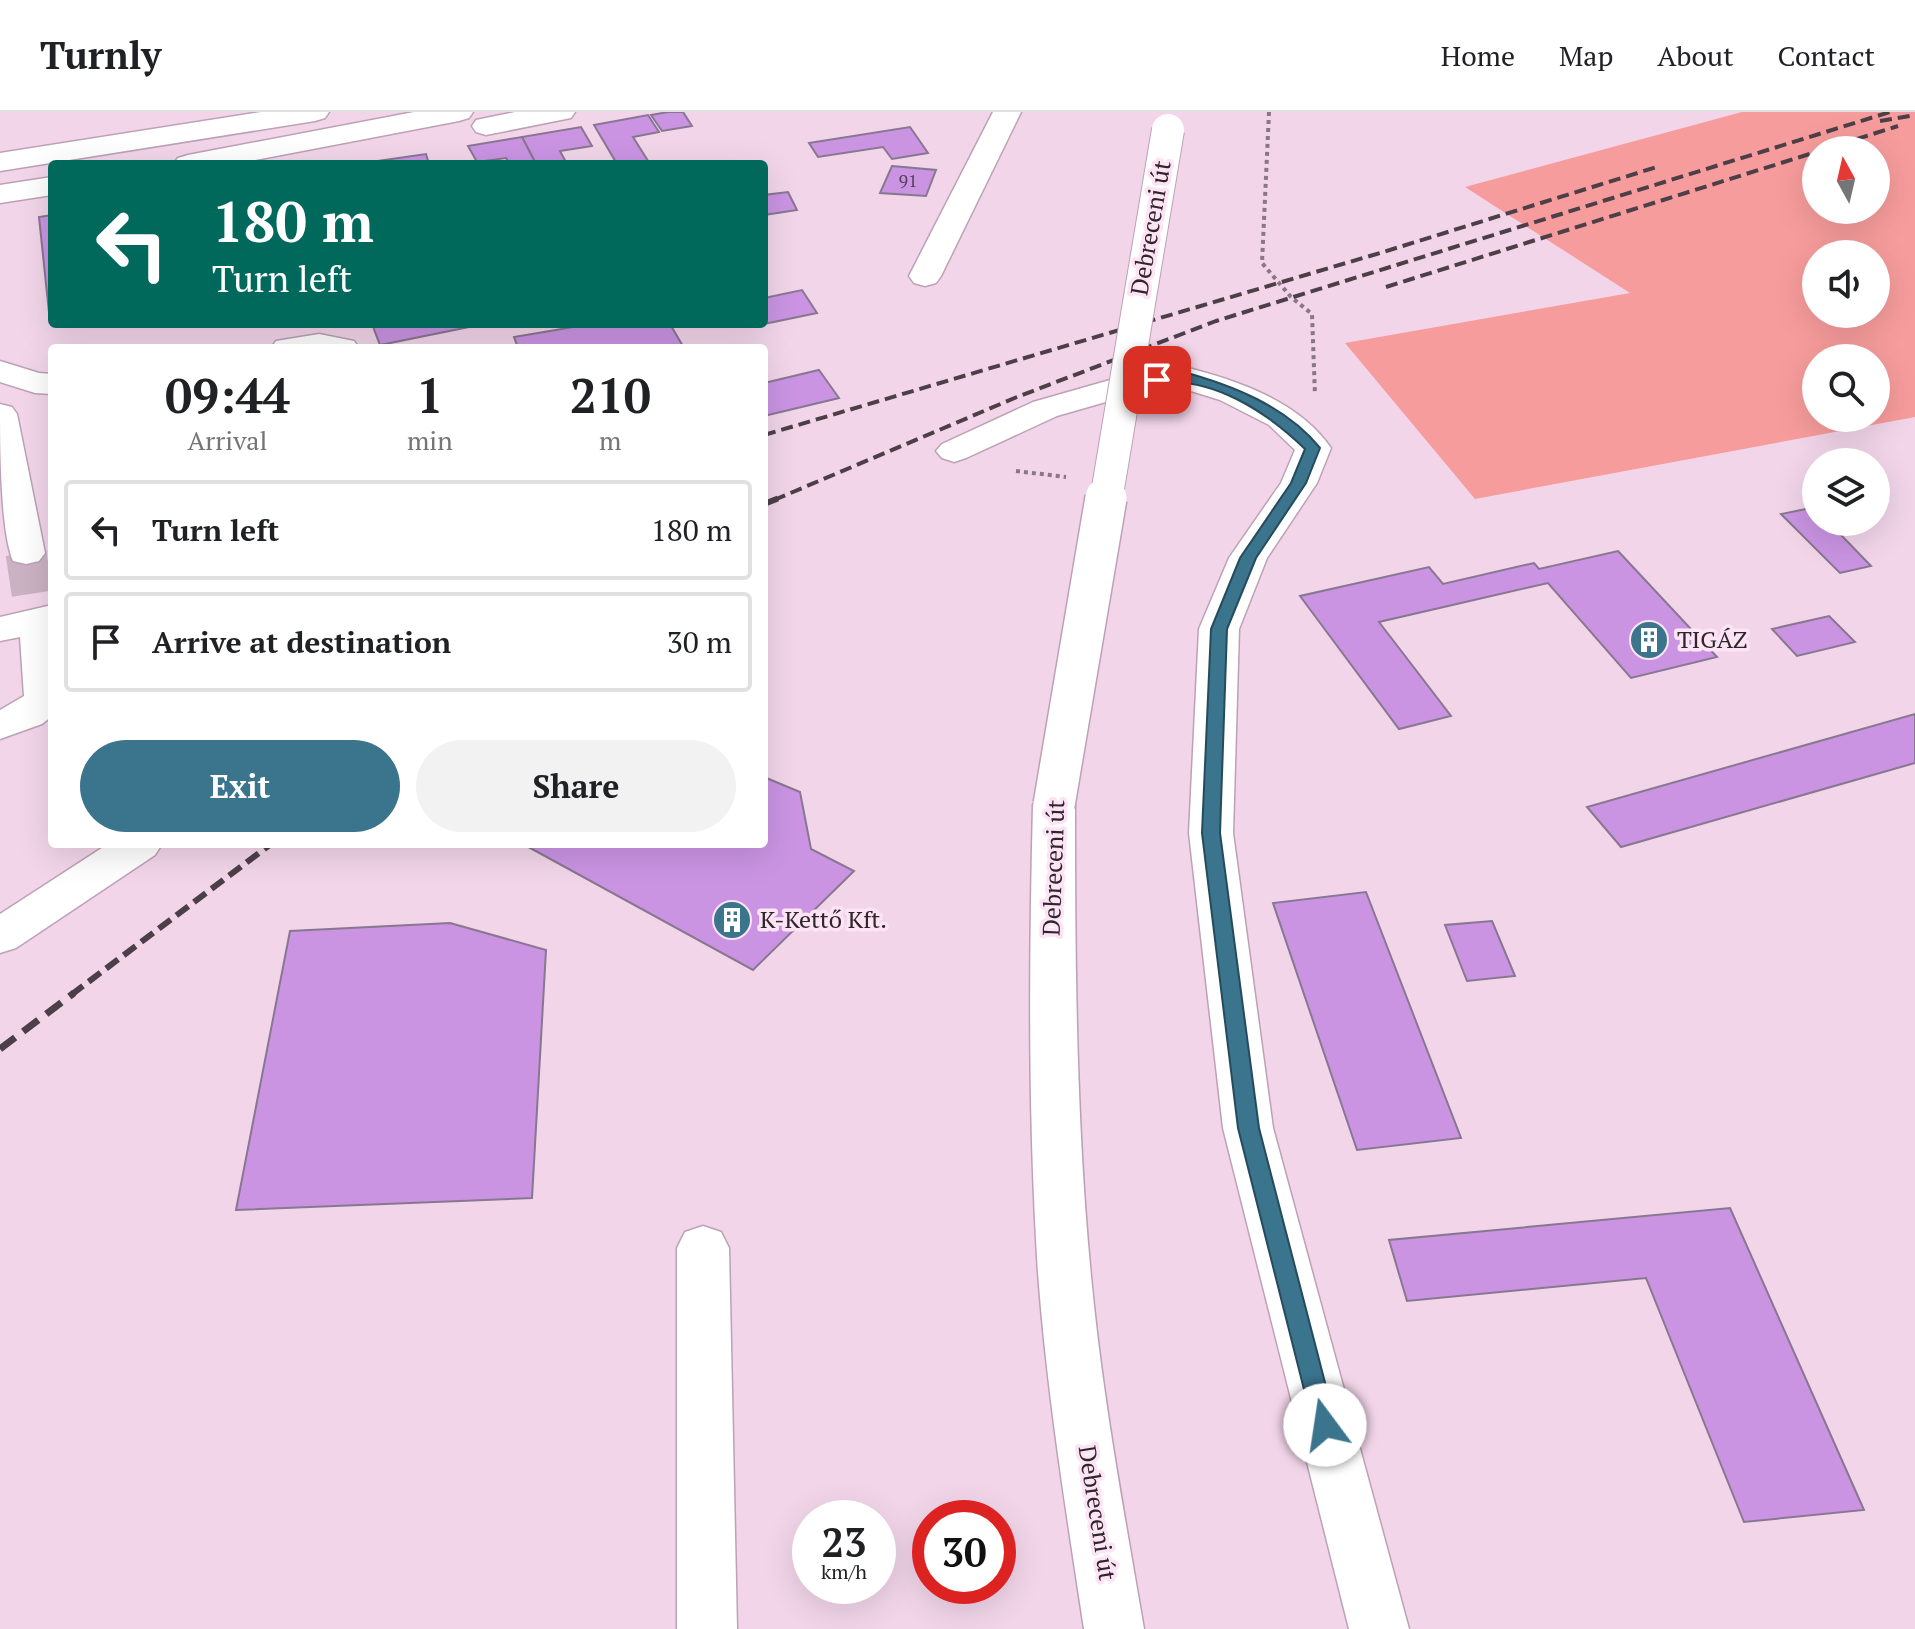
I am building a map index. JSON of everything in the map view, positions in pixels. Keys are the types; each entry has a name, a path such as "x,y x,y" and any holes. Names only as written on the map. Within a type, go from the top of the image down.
{"main road":[{"path":"0,162 315,112"},
{"path":"209,160 459,112"},
{"path":"486,126 561,112"},
{"path":"925,276 1007,112"},
{"name":"Debreceni út","path":"1114,1629 1071,1344 1058,1193 1051,988 1054,805 1168,121"},
{"path":"0,194 48,187"},
{"path":"0,371 35,383 48,384"},
{"path":"954,451 1045,409 1110,390 1180,376 1232,393 1281,418 1313,448 1299,483 1248,558 1219,629 1211,833 1248,1128 1379,1629"},
{"path":"0,414 26,553"},
{"path":"0,629 45,627 45,700 28,714 0,725"},
{"path":"0,936 134,848"},
{"path":"703,1248 707,1629"}],"path":[{"path":"1269,112 1262,263 1291,297 1312,314 1316,410 1313,448"}],"shaded area":[{"path":"1742,112 1915,112 1915,417 1890,422 1890,344 1802,344 1802,432 1835,432 1475,499 1345,343 1630,293 1465,187"}],"building":[{"path":"683,112 692,126 662,131 651,115"},
{"path":"648,115 659,132 633,137 647,160 615,160 594,125"},
{"path":"581,127 592,146 560,151 565,160 534,160 522,137"},
{"path":"910,127 928,153 892,159 883,147 818,157 809,143"},
{"path":"522,137 534,160 476,160 468,146"},
{"path":"426,154 428,160 384,160"},
{"path":"892,166 936,170 926,196 880,193"},
{"path":"788,192 797,210 768,214 768,194"},
{"path":"48,216 48,303 39,217"},
{"path":"802,290 817,313 768,323 768,297"},
{"path":"374,328 464,328 385,344 380,344"},
{"path":"567,328 672,328 682,344 517,344 514,337"},
{"path":"819,370 839,398 768,415 768,382"},
{"path":"1802,510 1802,535 1781,514"},
{"path":"1803,536 1842,536 1871,566 1840,573"},
{"name":"TIGÁZ","path":"1618,551 1717,657 1631,678 1548,583 1379,622 1451,716 1399,729 1300,596 1429,567 1443,584 1534,563 1539,569"},
{"path":"1829,616 1855,642 1797,656 1772,629"},
{"path":"1915,714 1915,763 1621,847 1587,807"},
{"name":"K-Kettő Kft.","path":"768,779 800,792 811,849 854,871 753,970 530,848 768,848"},
{"path":"1366,892 1461,1138 1357,1150 1273,903"},
{"path":"1492,921 1515,976 1467,981 1445,925"},
{"path":"450,923 546,950 532,1198 236,1210 290,931"},
{"path":"1730,1208 1864,1510 1744,1522 1646,1278 1407,1301 1389,1240"}],"tunnel":[{"path":"26,553 39,638"}],"railway":[{"path":"774,500 1017,397 1216,321 1890,112"},
{"path":"1880,121 1915,115"},
{"path":"1866,136 1898,126"},
{"path":"1386,287 1802,156"},
{"path":"768,434 1380,253 1660,166"},
{"path":"774,500 779,498"},
{"path":"768,502 774,500"},
{"path":"71,995 266,848"},
{"path":"0,1049 74,993"}],"place":[{"name":"TIGÁZ","path":"1649,640"},
{"name":"K-Kettő Kft.","path":"732,920"}],"route":[{"path":"1157,380 1180,376 1232,393 1281,418 1313,448 1299,483 1248,558 1219,629 1211,833 1248,1128 1325,1425"}]}
